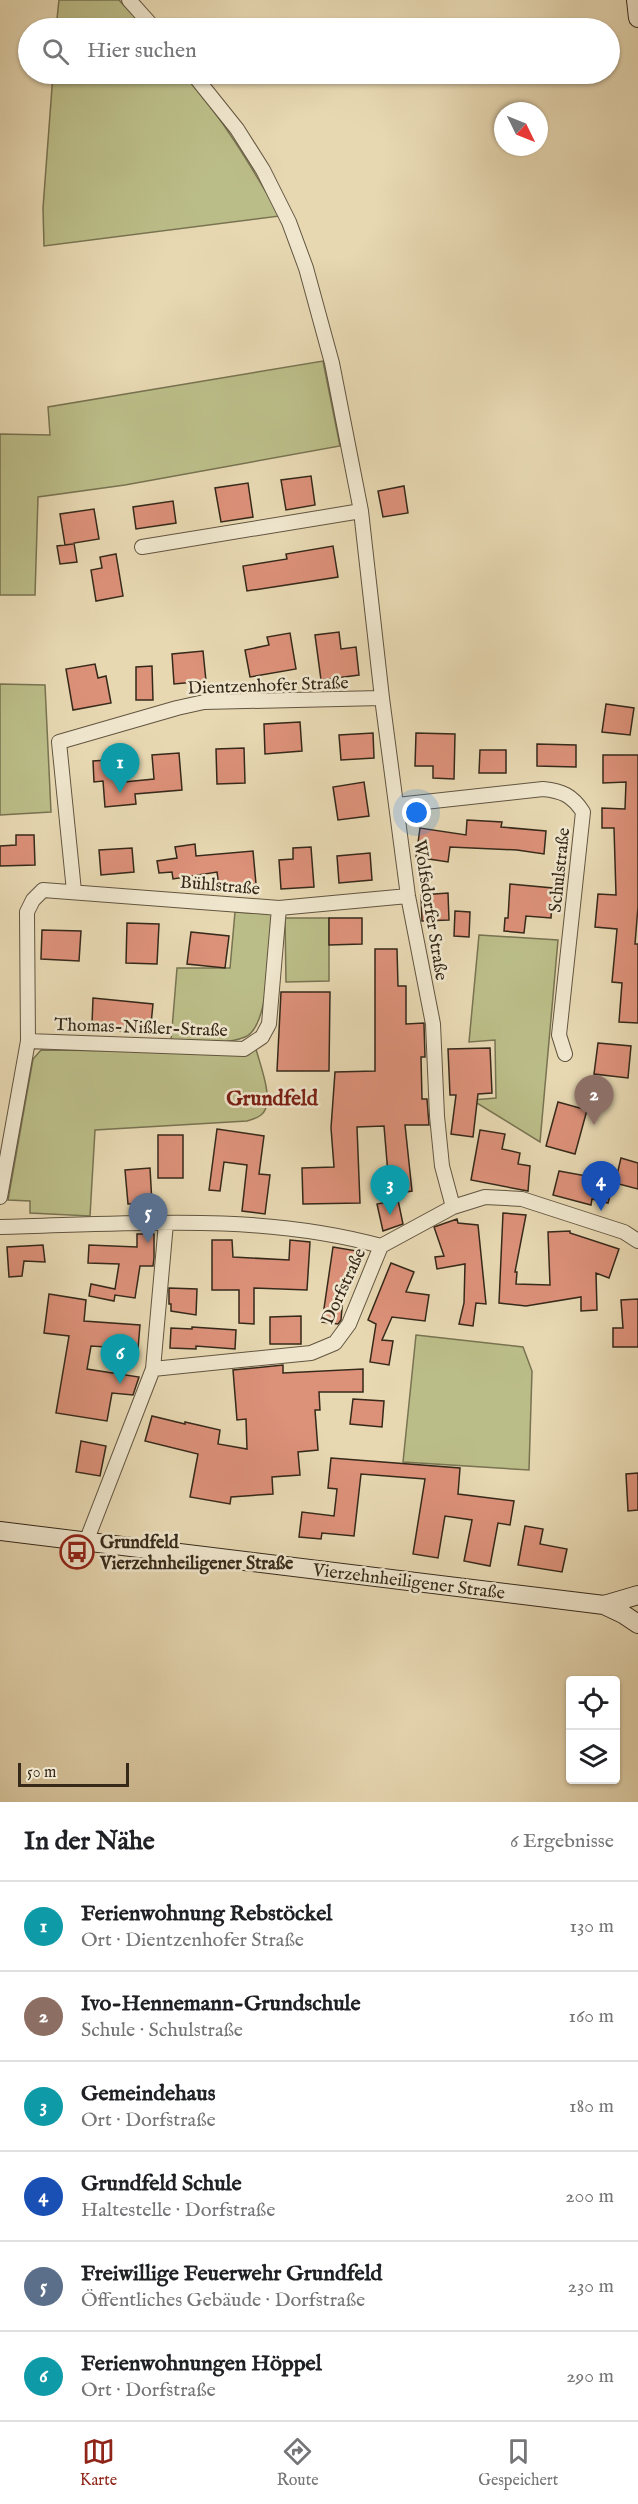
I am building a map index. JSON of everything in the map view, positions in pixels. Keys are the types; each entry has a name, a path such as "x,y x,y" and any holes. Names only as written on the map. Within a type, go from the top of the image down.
{"street":[{"path":"129,0 145,18"},
{"path":"636,0 638,18"},
{"name":"Wolfsdorfer Straße","path":"202,84 237,129 263,170 289,222 306,268 332,363 361,511 382,698 408,896 433,1024 437,1116 442,1166 453,1207"},
{"path":"142,547 361,511"},
{"name":"Dientzenhofer Straße","path":"74,891 59,742 204,702 382,698"},
{"name":"Schulstraße","path":"397,805 543,789 561,791 568,795 574,799 583,812 559,1035 565,1054"},
{"name":"Bühlstraße","path":"28,1041 27,912 33,900 44,890 279,908 408,896"},
{"name":"Thomas-Nißler-Straße","path":"28,1041 244,1049 262,1037 269,1024 279,908"},
{"path":"0,1197 28,1041"},
{"name":"Dorfstraße","path":"153,1369 311,1353 335,1343 349,1324 381,1246 453,1207 485,1197 522,1199 624,1233 638,1241"},
{"path":"0,1227 166,1223 270,1225 352,1238 381,1246"},
{"path":"87,1542 153,1369 166,1223"},
{"path":"624,1233 638,1228"},
{"name":"Vierzehnheiligener Straße","path":"0,1531 604,1605"},
{"path":"604,1605 638,1595"},
{"path":"604,1605 638,1624"}],"green space":[{"path":"59,0 119,0 136,18 57,18"},
{"path":"52,84 193,84 247,160 280,216 44,246 43,208"},
{"path":"323,361 340,446 125,485 38,497 35,595 0,595 0,434 50,435 48,407"},
{"path":"0,684 45,685 51,812 0,815"},
{"path":"235,912 272,914 267,982 259,1018 253,1030 245,1037 236,1040 171,1041 177,968 230,968"},
{"path":"285,918 329,918 329,981 286,982"},
{"path":"479,935 558,940 540,1142 472,1100 496,1098 495,1040 469,1042"},
{"path":"256,1049 267,1094 265,1110 259,1116 247,1121 95,1130 90,1216 30,1213 30,1201 8,1200 33,1059 41,1050 243,1052"},
{"path":"416,1335 523,1347 532,1371 529,1470 403,1462"}],"building":[{"path":"311,476 315,505 286,510 281,480"},
{"path":"248,483 253,517 221,522 215,488"},
{"path":"404,486 408,513 383,517 378,491"},
{"path":"173,501 176,523 136,529 133,507"},
{"path":"94,509 99,539 74,543 77,562 60,564 57,546 65,545 60,514"},
{"path":"333,546 338,577 247,591 243,566 287,559 286,554"},
{"path":"116,554 123,596 96,601 91,570 102,568 100,557"},
{"path":"339,632 341,649 356,647 359,675 321,680 315,635"},
{"path":"290,633 296,669 250,677 245,650 269,645 267,637"},
{"path":"203,651 206,681 174,684 172,654"},
{"path":"95,664 98,678 106,676 111,703 73,710 66,669"},
{"path":"152,666 153,700 136,700 136,667"},
{"path":"606,704 634,708 630,735 602,732"},
{"path":"300,722 302,751 265,754 264,724"},
{"path":"373,733 374,758 341,760 339,735"},
{"path":"416,733 455,734 454,779 433,778 433,766 415,766"},
{"path":"537,744 576,745 576,767 537,766"},
{"path":"244,748 245,783 217,784 216,749"},
{"path":"480,750 506,750 506,773 479,773"},
{"path":"179,753 182,790 135,794 136,804 105,807 103,781 94,782 93,761 122,759 124,782 154,779 152,755"},
{"path":"603,755 638,755 638,907 635,944 638,944 638,1023 619,1022 622,983 612,982 617,929 595,927 598,894 616,895 614,828 602,828 602,808 625,809 626,782 603,783"},
{"path":"364,782 369,816 338,820 333,787"},
{"path":"467,820 502,822 501,827 546,831 544,854 517,850 450,847 448,862 416,857 420,828 466,835"},
{"path":"16,835 34,835 35,865 0,866 0,846 16,845"},
{"path":"195,844 196,856 253,851 256,884 219,887 217,872 173,879 172,872 159,873 157,861 177,858 175,847"},
{"path":"311,847 314,887 281,889 279,860 293,859 293,848"},
{"path":"132,848 134,872 101,875 99,850"},
{"path":"370,853 372,880 339,883 337,856"},
{"path":"510,884 553,888 551,918 526,916 524,933 504,931 505,918 508,918"},
{"path":"448,893 449,920 422,921 421,895"},
{"path":"455,911 470,912 469,937 454,936"},
{"path":"329,918 362,918 362,944 329,945"},
{"path":"127,923 159,924 157,964 126,963"},
{"path":"42,930 81,931 79,961 41,959"},
{"path":"191,932 229,936 225,968 187,964"},
{"path":"375,949 397,949 398,986 406,986 406,1024 424,1023 425,1057 421,1057 422,1099 427,1099 429,1125 405,1125 412,1191 387,1195 384,1175 388,1174 384,1126 357,1127 360,1203 303,1204 302,1168 334,1167 331,1128 335,1072 375,1071"},
{"path":"281,992 330,992 329,1071 277,1071"},
{"path":"93,998 153,1004 150,1034 120,1031 120,1026 92,1024"},
{"path":"598,1043 631,1046 628,1078 594,1074"},
{"path":"490,1048 492,1093 478,1094 473,1137 451,1134 456,1095 450,1095 448,1049"},
{"path":"558,1102 587,1110 575,1154 546,1146"},
{"path":"217,1129 264,1136 259,1174 270,1175 265,1214 242,1211 247,1165 224,1162 220,1191 209,1190"},
{"path":"480,1130 505,1134 502,1149 520,1153 518,1164 530,1166 528,1191 471,1180"},
{"path":"158,1135 183,1135 183,1178 158,1178"},
{"path":"621,1158 638,1163 638,1189 615,1183"},
{"path":"150,1168 152,1203 128,1204 125,1170"},
{"path":"559,1171 614,1181 608,1203 592,1199 591,1205 553,1195"},
{"path":"398,1200 403,1224 383,1231 377,1204"},
{"path":"503,1213 526,1215 515,1272 517,1272 516,1284 550,1285 548,1232 570,1231 570,1233 619,1249 609,1278 596,1273 597,1310 581,1311 581,1297 526,1306 499,1303"},
{"path":"457,1219 458,1223 478,1225 486,1304 476,1303 473,1326 459,1324 464,1303 465,1264 437,1269 435,1257 444,1256 434,1227"},
{"path":"137,1234 154,1234 154,1258 153,1266 140,1266 135,1298 115,1295 114,1301 89,1296 91,1284 115,1289 119,1264 88,1263 89,1245 137,1247"},
{"path":"212,1240 232,1240 233,1257 289,1260 290,1240 310,1242 307,1290 254,1288 254,1324 239,1323 239,1290 212,1290"},
{"path":"43,1245 45,1262 24,1261 22,1276 9,1277 7,1247"},
{"path":"333,1247 357,1251 350,1287 344,1286 341,1320 338,1324 322,1322"},
{"path":"391,1263 414,1272 406,1292 429,1295 425,1321 392,1317 382,1340 393,1341 389,1365 370,1362 376,1324 368,1320"},
{"path":"169,1288 197,1289 196,1315 171,1311"},
{"path":"49,1294 86,1300 84,1321 140,1325 138,1349 91,1346 87,1369 139,1377 133,1395 112,1393 107,1421 56,1413 69,1336 44,1333"},
{"path":"638,1299 638,1347 613,1347 613,1328 623,1328 621,1300"},
{"path":"301,1316 301,1344 270,1344 270,1317"},
{"path":"192,1327 236,1330 235,1349 196,1346 196,1349 170,1348 171,1328 192,1329"},
{"path":"283,1365 283,1373 363,1369 363,1392 319,1392 320,1410 315,1410 318,1450 298,1452 300,1475 272,1477 273,1494 231,1497 230,1504 190,1497 198,1454 145,1441 152,1416 220,1430 218,1444 247,1449 246,1419 237,1420 233,1370"},
{"path":"353,1399 384,1401 382,1427 350,1424"},
{"path":"81,1441 106,1446 100,1476 76,1472"},
{"path":"331,1458 460,1468 458,1494 514,1501 510,1525 498,1523 490,1566 464,1561 472,1520 445,1516 438,1558 413,1554 425,1479 361,1474 354,1536 322,1533 321,1539 299,1537 302,1512 334,1516 337,1489 328,1488"},
{"path":"638,1473 638,1510 628,1511 626,1474"},
{"path":"525,1526 543,1529 540,1544 567,1549 562,1572 518,1565"}],"place":[{"name":"Ferienwohnung Rebstöckel","path":"120,793"},
{"name":"Ivo-Hennemann-Grundschule","path":"594,1125"},
{"name":"Grundfeld Schule","path":"601,1211"},
{"name":"Gemeindehaus","path":"390,1215"},
{"name":"Freiwillige Feuerwehr Grundfeld","path":"148,1243"},
{"name":"Ferienwohnungen Höppel","path":"120,1384"},
{"name":"Grundfeld Vierzehnheiligener Straße","path":"77,1552"}],"district":[{"name":"Grundfeld","path":"272,1098"}]}
